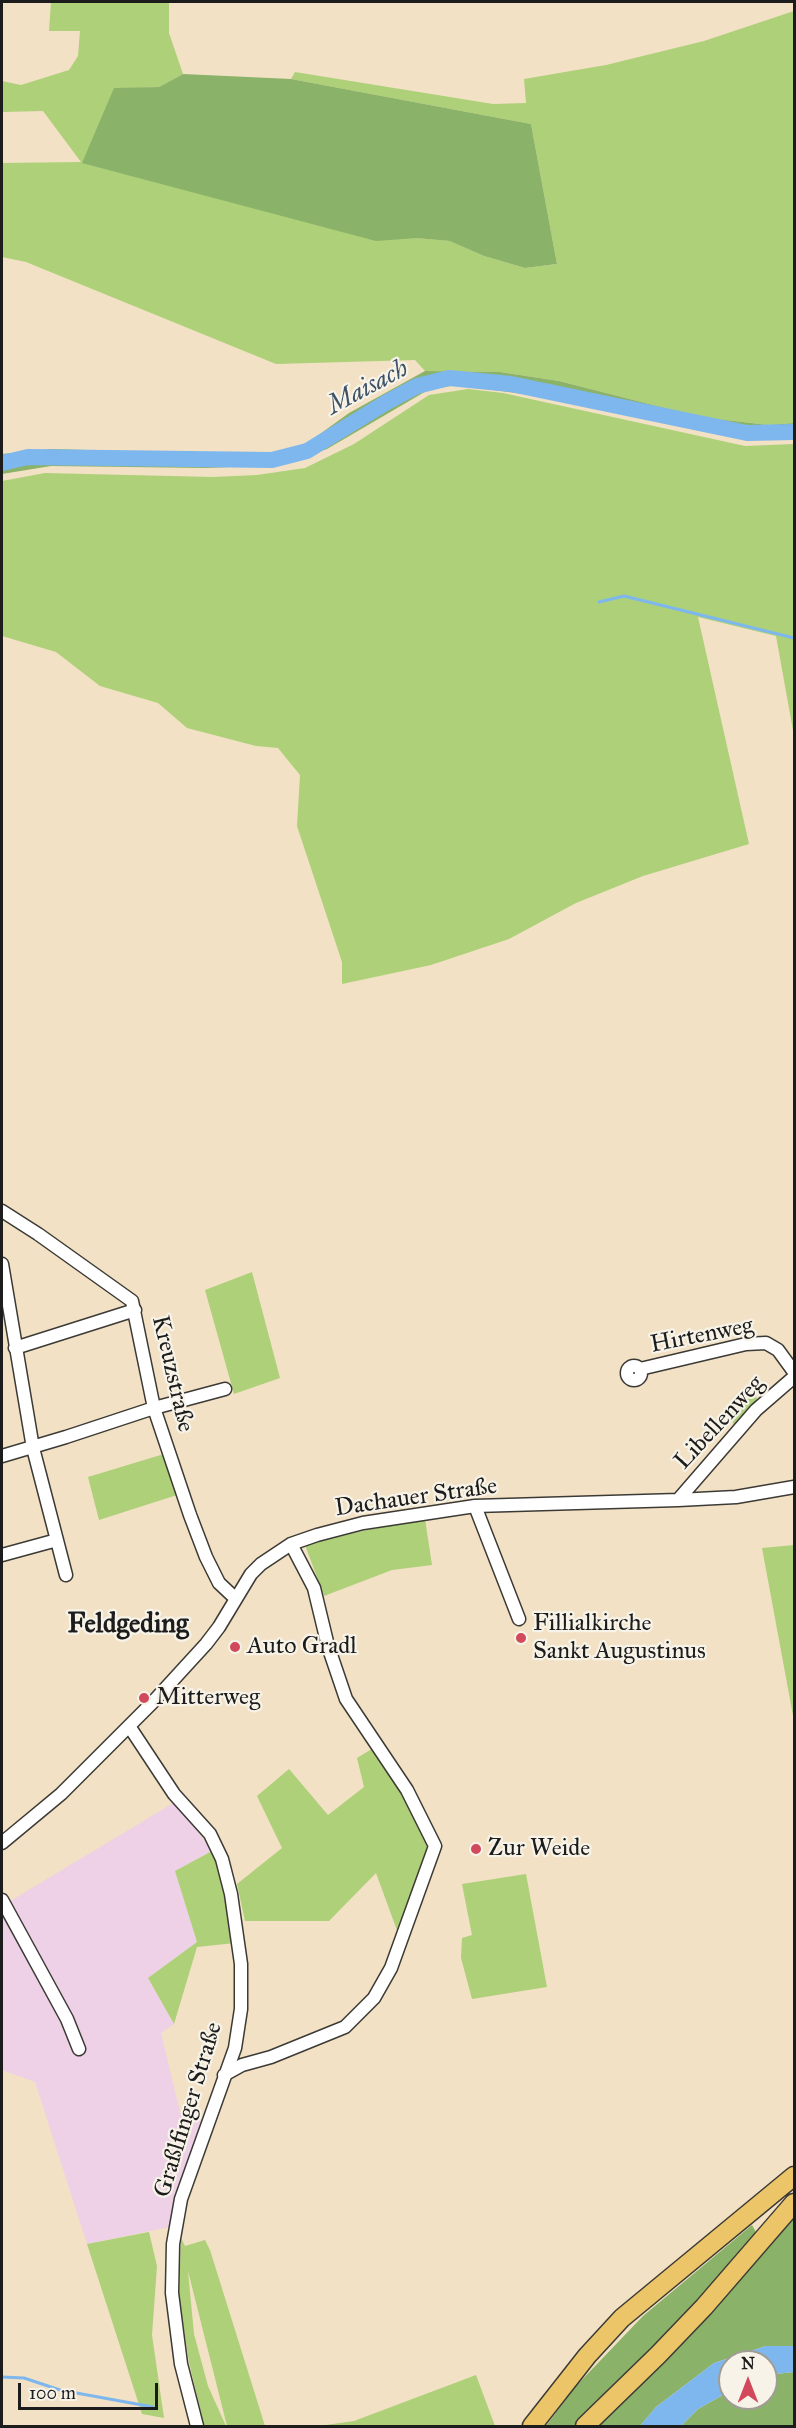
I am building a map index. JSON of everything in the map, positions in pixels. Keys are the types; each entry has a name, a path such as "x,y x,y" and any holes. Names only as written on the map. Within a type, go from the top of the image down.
{"highway":[{"path":"532,2427 587,2356 622,2318 795,2176"},
{"path":"585,2427 704,2307 795,2203"}],"street":[{"name":"Kreuzstraße","path":"2,1211 132,1301 154,1408 206,1557 219,1584 236,1599"},
{"path":"2,1264 33,1448 66,1575"},
{"path":"15,1348 135,1310"},
{"name":"Hirtenweg","path":"640,1369 746,1344 766,1343 778,1350 795,1372"},
{"name":"Libellenweg","path":"678,1500 756,1410 795,1377"},
{"path":"2,1456 154,1408 225,1389"},
{"name":"Dachauer Straße","path":"2,1843 61,1794 129,1726 206,1644 251,1574 261,1564 291,1544 363,1523 475,1506 736,1497 795,1487"},
{"path":"475,1506 519,1619"},
{"path":"2,1555 57,1540"},
{"path":"224,2075 242,2065 271,2057 345,2027 374,1998 391,1968 435,1846 407,1790 346,1699 328,1646 314,1588 291,1544"},
{"name":"Graßlfinger Straße","path":"129,1726 174,1794 210,1834 222,1859 231,1894 242,1965 241,2009 235,2048 182,2199 173,2244 172,2293 181,2364 197,2427"},
{"path":"2,1900 67,2019 79,2049"}],"shaded area":[{"path":"175,1802 212,1851 175,1871 197,1942 148,1978 174,2024 161,2033 180,2112 202,2119 169,2227 87,2244 35,2082 2,2070 2,1906"}],"green space":[{"path":"51,2 169,2 169,33 183,74 159,87 114,89 416,238 451,241 484,256 525,268 557,264 531,124 291,79 295,72 493,104 526,103 524,79 606,65 704,41 794,11 794,423 768,425 700,417 559,381 500,372 425,371 415,360 276,364 26,262 2,257 2,163 81,162 43,111 2,112 2,81 21,85 69,70 78,56 80,31 49,31"},
{"path":"183,74 291,79 531,124 557,264 525,268 484,256 450,241 416,238 376,241 82,163 114,88 159,87"},
{"path":"425,371 500,372 559,381 700,417 768,425 794,423 794,435 753,440 575,401 456,385 428,390 327,449 280,465 206,468 51,466 2,474 2,454 51,449 263,455 302,447 349,413"},
{"path":"468,389 503,393 745,446 794,444 794,736 776,636 698,617 749,844 643,876 576,903 509,939 431,965 342,984 342,962 297,826 300,775 278,748 256,746 187,728 158,703 100,686 56,652 2,636 2,481 45,473 212,477 257,475 305,468 354,444 429,395"},
{"path":"252,1272 280,1378 234,1394 205,1290"},
{"path":"756,1396 758,1403 734,1426 728,1405"},
{"path":"164,1454 177,1495 99,1520 88,1477"},
{"path":"425,1519 432,1565 392,1570 324,1596 305,1545"},
{"path":"794,1545 794,1721 762,1548"},
{"path":"375,1747 434,1845 398,1933 376,1873 329,1921 245,1921 237,1884 282,1848 257,1796 289,1769 328,1815 364,1787 357,1758"},
{"path":"212,1851 235,1943 197,1947 174,2024 148,1978 197,1942 175,1871"},
{"path":"526,1874 547,1987 472,1999 461,1958 462,1938 472,1935 462,1884"},
{"path":"794,2217 794,2346 766,2346 754,2350 718,2350 718,2362 656,2407 640,2426 598,2426 694,2331"},
{"path":"752,2225 758,2236 729,2271 595,2408 573,2426 546,2426 575,2387 643,2316"},
{"path":"149,2232 157,2266 152,2335 164,2418 142,2414 87,2244"},
{"path":"181,2238 185,2246 205,2240 210,2250 265,2426 227,2426 188,2271 194,2334 208,2386 226,2426 204,2426 189,2362 179,2297"},
{"path":"794,2372 794,2426 681,2426 698,2409 718,2398 718,2410 778,2410 778,2374"},
{"path":"476,2375 495,2426 319,2426 354,2421"}],"water":[{"path":"766,2346 794,2346 794,2372 778,2374 778,2350 754,2350"},
{"path":"718,2362 718,2398 698,2409 681,2426 640,2426 656,2407"}],"waterway":[{"name":"Maisach","path":"2,463 28,457 272,460 307,451 417,386 449,378 511,384 747,433 794,432"},
{"path":"599,602 624,596 794,638"},
{"path":"2,2377 24,2378 60,2390 153,2407"}],"place":[{"name":"Fillialkirche Sankt Augustinus","path":"521,1638"},
{"name":"Auto Gradl","path":"235,1647"},
{"name":"Mitterweg","path":"144,1698"},
{"name":"Zur Weide","path":"476,1849"}],"district":[{"name":"Feldgeding","path":"128,1625"}]}
